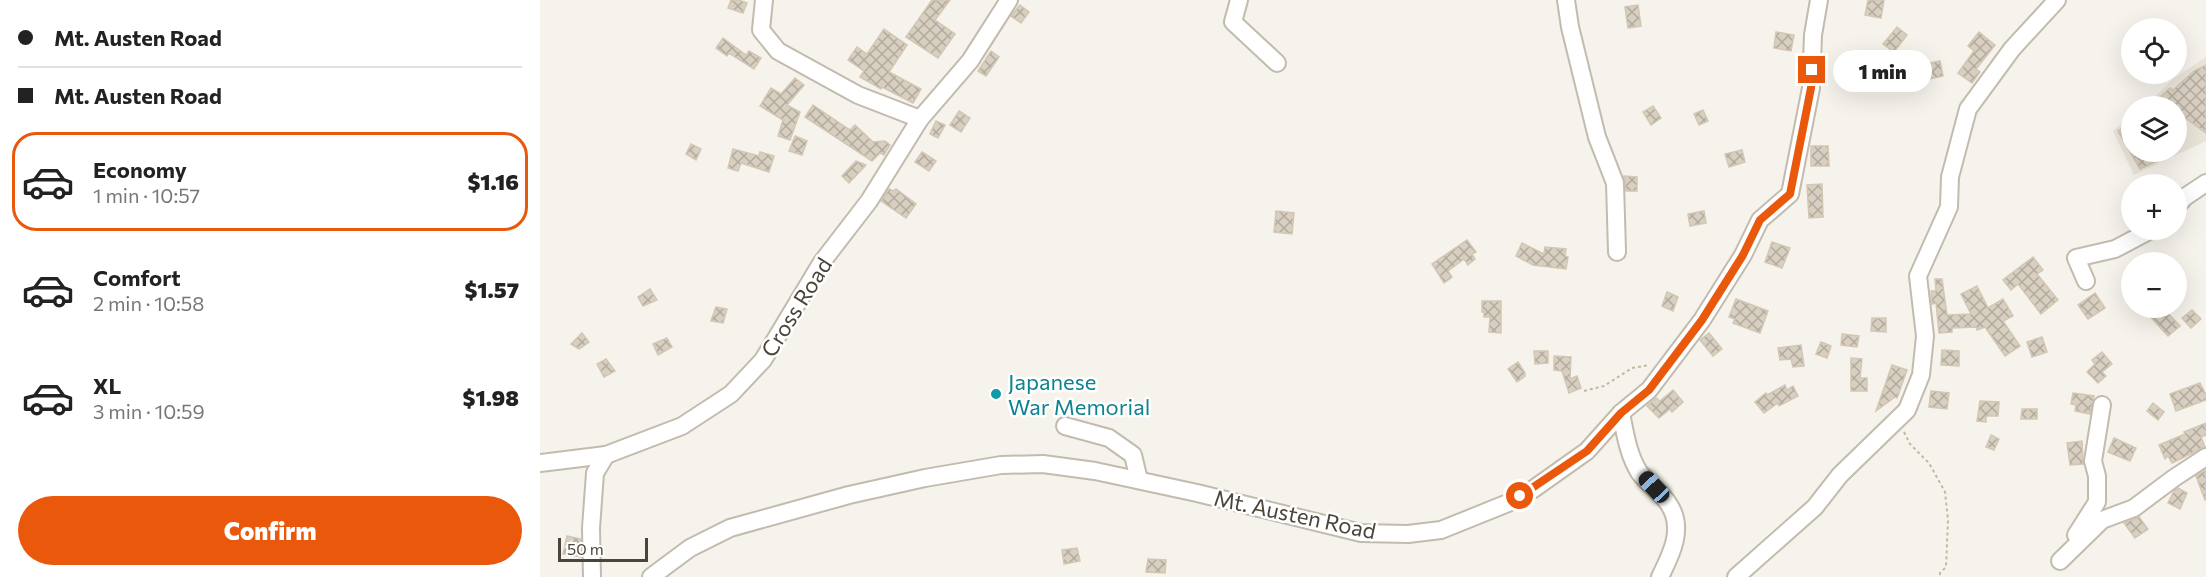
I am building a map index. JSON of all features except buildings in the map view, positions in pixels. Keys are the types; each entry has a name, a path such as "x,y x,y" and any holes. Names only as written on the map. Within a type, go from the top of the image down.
{"street":[{"path":"764,0 761,30 778,51 858,95 920,119"},
{"name":"Cross Road","path":"540,463 606,455 682,426 732,394 763,360 822,262 869,201 920,119 970,62 1009,0"},
{"path":"1239,0 1233,22 1277,63"},
{"path":"1566,0 1570,27 1597,137 1615,183 1617,252"},
{"name":"Mt. Austen Road","path":"651,577 690,549 730,528 849,495 925,478 1001,465 1043,464 1095,471 1361,533 1408,534 1442,530 1508,503 1532,490 1587,451 1621,413 1649,390 1708,310 1743,255 1760,220 1790,194 1811,88 1813,35 1820,0"},
{"path":"1736,577 1815,507 1840,475 1904,412 1921,375 1925,336 1918,276 1949,207 1950,177 1968,109 2012,49 2057,0"},
{"path":"2187,196 2206,183"},
{"path":"2086,281 2076,258 2115,249 2132,240"},
{"path":"2102,405 2093,461 2097,476 2097,502 2060,561 2102,520 2134,508 2206,457"},
{"path":"1621,413 1627,446 1639,472 1668,502 1678,521 1671,555 1660,577"},
{"path":"1065,426 1109,438 1134,455 1139,480"},
{"path":"592,577 591,528 596,473 606,455"}],"path":[{"path":"1584,391 1604,386 1632,368 1670,363"},
{"path":"1904,412 1903,429 1910,444 1929,463 1945,492 1948,520 1946,567 1940,573 1940,577"}],"shaded area":[{"path":"2206,57 2206,141 2187,150 2187,96 2155,96 2168,84 2187,84 2187,70"},
{"path":"2121,125 2121,148 2113,131"},
{"path":"2128,162 2162,162 2136,174 2134,174"}],"place":[{"name":"Japanese War Memorial","path":"996,394"}],"route":[{"path":"1520,496 1587,451 1621,413 1649,390 1702,320 1743,255 1760,220 1790,194 1811,88 1812,70"}]}
